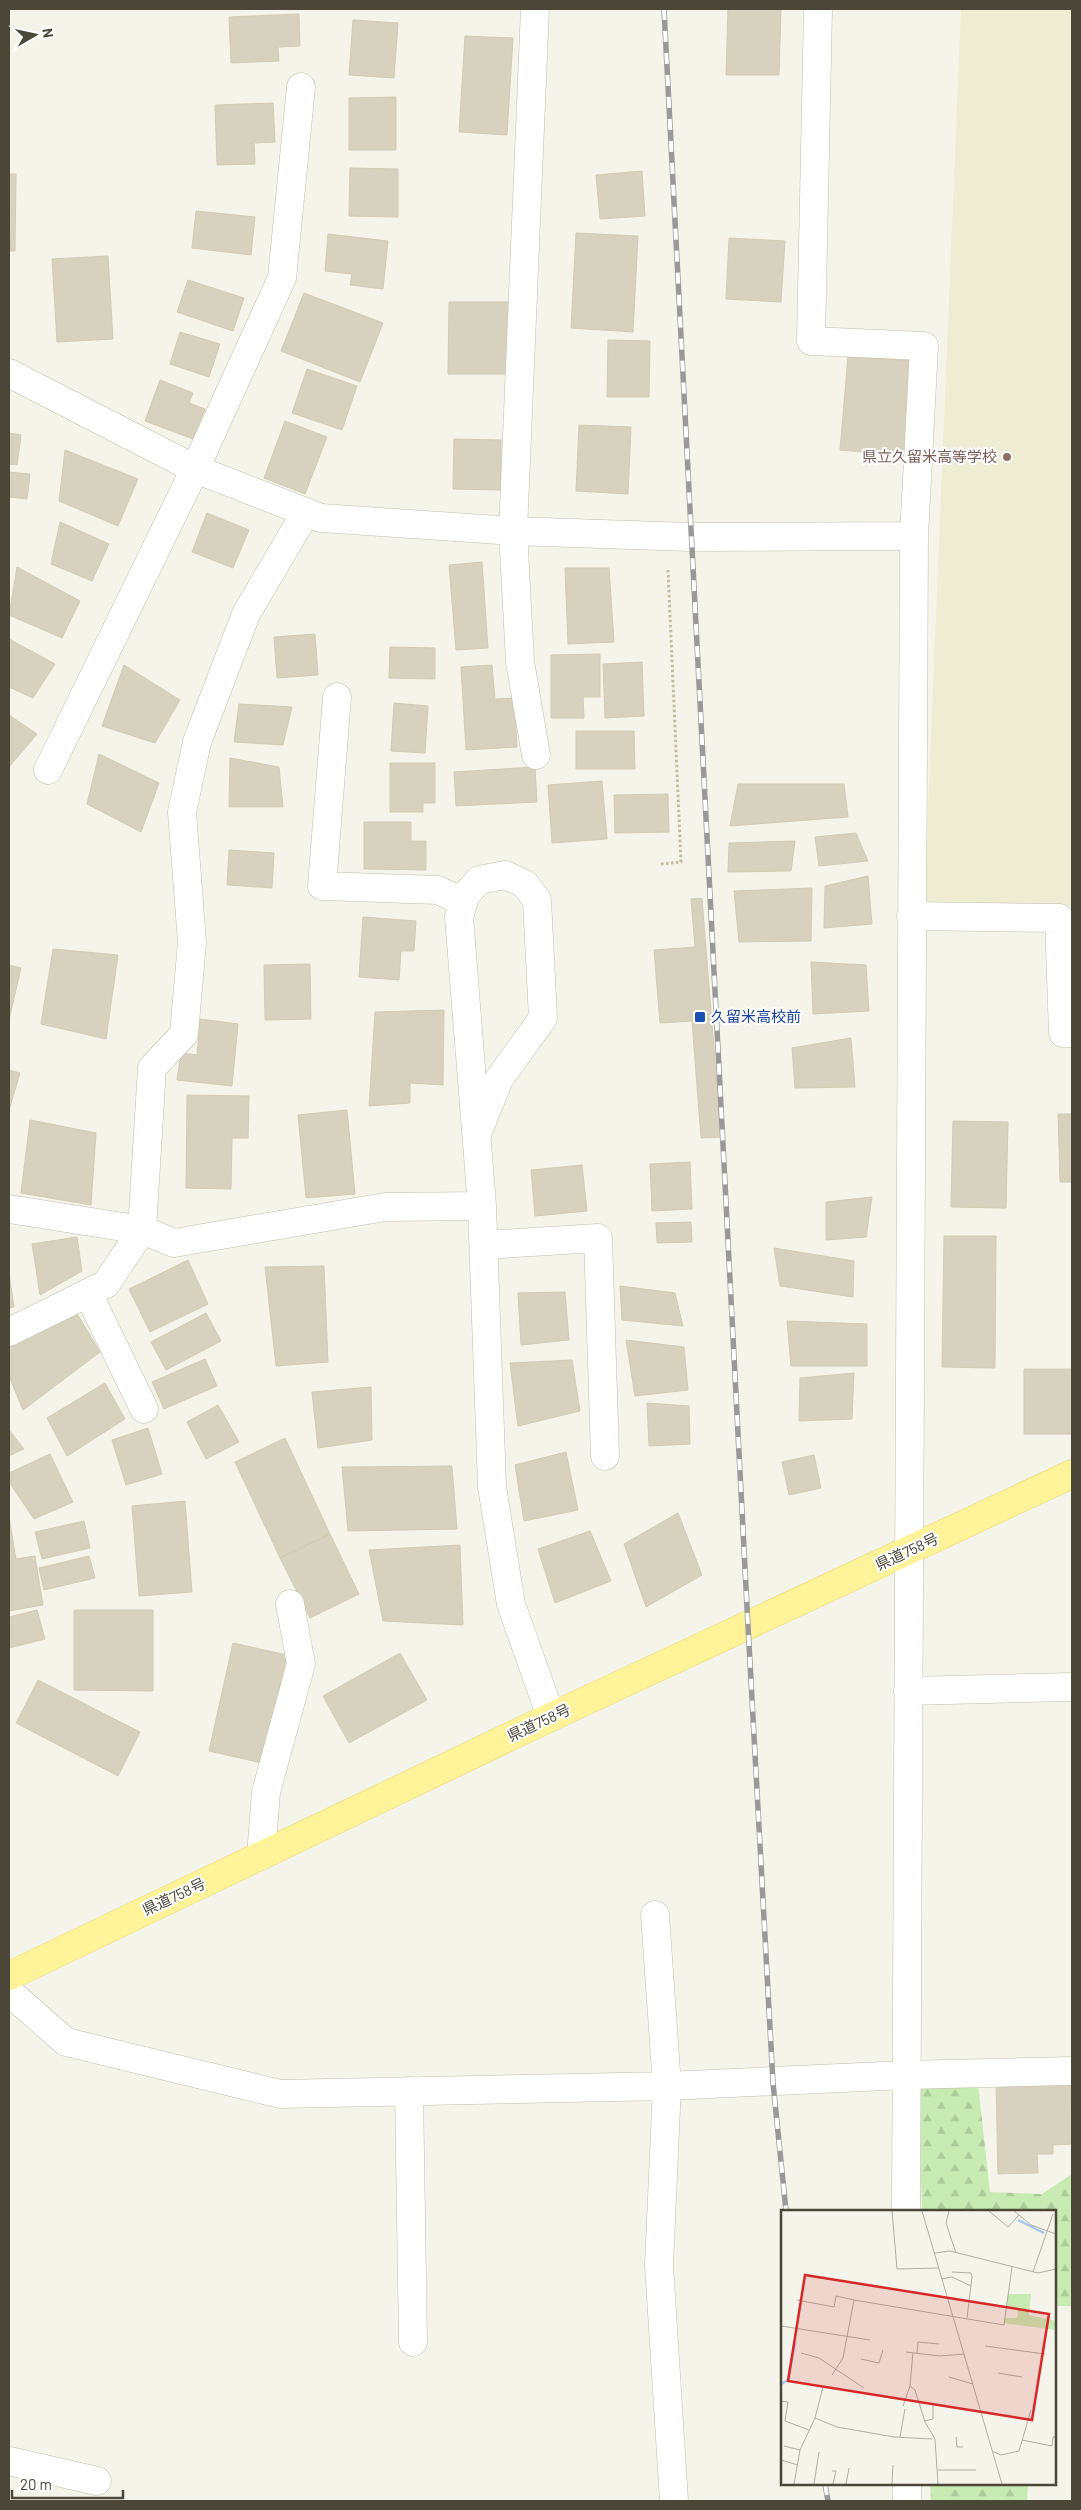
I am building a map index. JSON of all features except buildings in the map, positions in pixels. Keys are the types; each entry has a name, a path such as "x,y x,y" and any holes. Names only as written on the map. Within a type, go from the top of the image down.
{"main road":[{"name":"県道758号","path":"9,1976 551,1717 1072,1474"}],"street":[{"path":"535,9 513,531 520,662 536,756"},
{"path":"818,9 811,341 924,346 914,536 907,1552 906,2210"},
{"path":"48,770 195,469 282,278 301,87"},
{"path":"9,373 195,469 321,518 513,531 667,536 914,536"},
{"path":"9,1332 106,1284 142,1230 152,1068 184,1034 192,942 182,812 195,751 246,614 306,512"},
{"path":"337,697 322,886 438,890 463,902"},
{"path":"477,1134 499,1079 543,1018 537,900 525,884 505,875 480,880 465,896 459,918 482,1206 492,1487 511,1604 551,1717"},
{"path":"911,916 1059,918 1063,1033 1072,1033"},
{"path":"9,1209 142,1230 174,1242 386,1207 482,1206"},
{"path":"484,1246 598,1238 605,1456"},
{"path":"88,1293 144,1409"},
{"path":"261,1856 266,1792 301,1664 290,1604"},
{"path":"908,1691 1072,1687"},
{"path":"655,1915 668,2086 659,2265 674,2501"},
{"path":"9,1992 66,2042 280,2094 668,2086 906,2075 1072,2072"},
{"path":"409,2091 413,2342"},
{"path":"9,2461 97,2481"},
{"path":"907,2485 907,2501"}],"path":[{"path":"660,864 681,862 667,536"}],"shaded area":[{"name":"県立久留米高等学校","path":"961,9 1072,9 1072,906 924,905"}],"green space":[{"path":"917,2062 976,2066 990,2192 1042,2194 1072,2174 1072,2306 1056,2306 1056,2210 922,2210"},
{"path":"930,2485 1028,2485 1027,2501 931,2501"}],"railway":[{"path":"664,9 773,2083 786,2210"},
{"path":"825,2485 828,2501"}],"place":[{"name":"県立久留米高等学校","path":"1007,457"},
{"name":"久留米高校前","path":"700,1017"}]}
